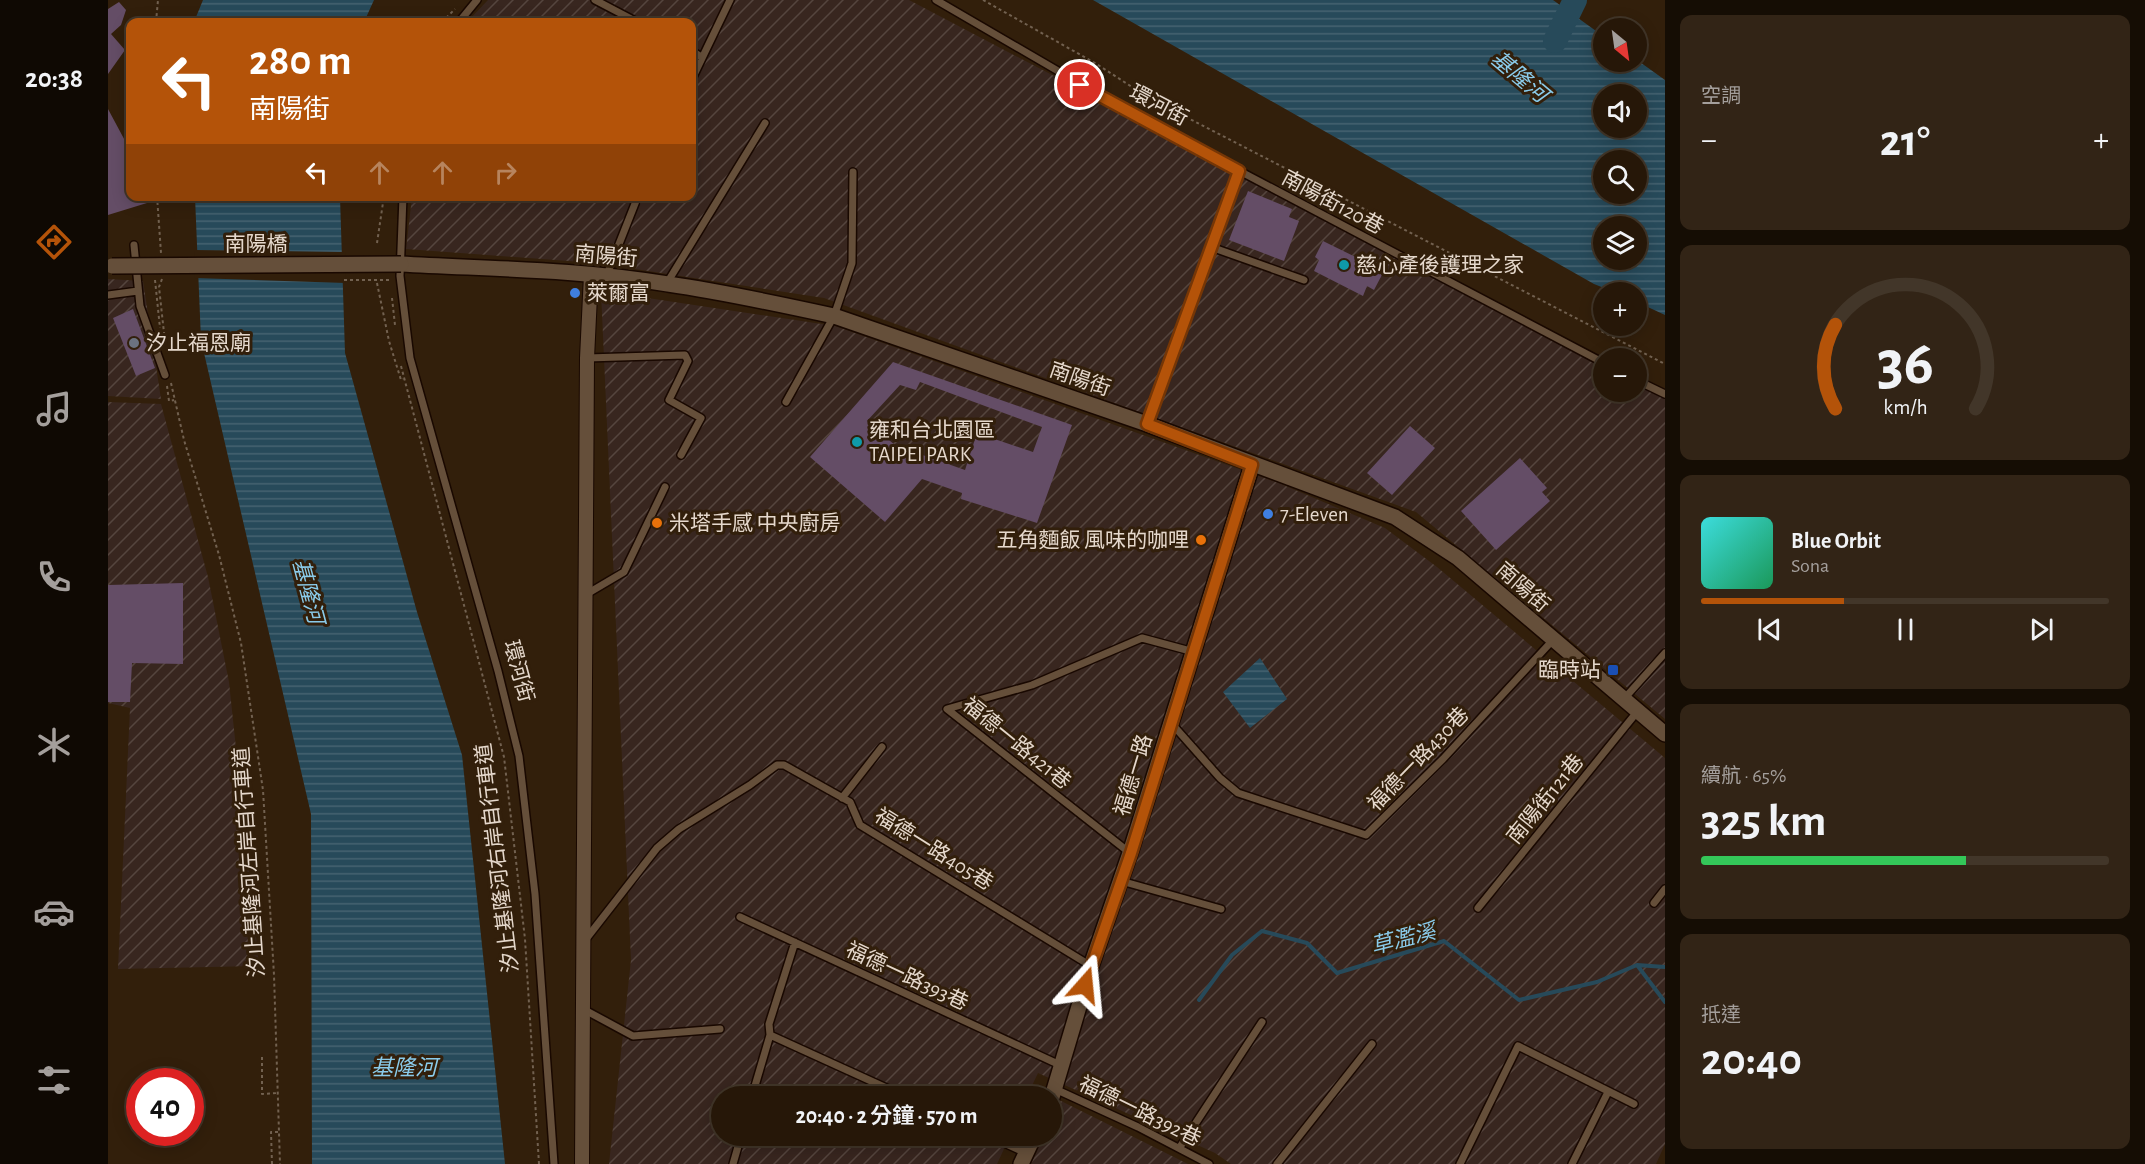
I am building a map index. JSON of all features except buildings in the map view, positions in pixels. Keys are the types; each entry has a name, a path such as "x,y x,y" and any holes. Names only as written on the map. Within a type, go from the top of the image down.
{"street":[{"name":"南陽街","path":"401,264 599,276 667,283 834,316 1147,424 1395,517 1424,534 1458,558 1665,734"},
{"name":"南陽橋","path":"110,266 401,264"},
{"path":"582,1164 587,358 599,276"},
{"name":"福德一路","path":"1055,1086 1091,966 1131,853 1252,465"}],"lane":[{"path":"462,18 477,0"},
{"path":"595,0 629,18"},
{"path":"696,69 730,0"},
{"name":"環河街","path":"936,0 1128,112 1239,171"},
{"path":"696,54 701,57"},
{"path":"667,283 765,123"},
{"path":"1147,424 1239,171"},
{"name":"南陽街120巷","path":"1239,171 1593,357"},
{"path":"786,402 834,316 852,263 853,172"},
{"name":"環河街","path":"404,201 400,276 410,357 498,671 519,756 535,894 554,1164"},
{"path":"599,276 636,201"},
{"path":"134,245 138,291 165,375"},
{"path":"1211,247 1304,280"},
{"path":"108,295 138,291"},
{"path":"587,358 684,355 688,361 669,400 701,418 681,456"},
{"path":"1647,385 1665,394"},
{"path":"585,595 624,572 665,487"},
{"name":"福德一路421巷","path":"1131,853 947,709 1032,685 1143,638 1194,652"},
{"name":"福德一路430巷","path":"1171,723 1220,778 1238,794 1366,835 1443,759 1552,640"},
{"path":"1623,700 1665,653"},
{"name":"南陽街121巷","path":"1478,908 1637,712"},
{"path":"842,798 882,747"},
{"name":"福德一路405巷","path":"585,941 657,848 679,829 750,785 777,765 784,765 850,802 860,825 1091,966"},
{"path":"1121,881 1221,909"},
{"path":"1654,903 1665,889"},
{"name":"福德一路393巷","path":"740,917 1060,1065"},
{"path":"756,1086 770,1035 769,1024 795,942"},
{"path":"583,1009 633,1036 720,1029"},
{"path":"1180,1147 1262,1023"},
{"path":"770,1035 882,1086"},
{"path":"1277,1164 1372,1044"},
{"path":"1460,1164 1518,1046 1634,1104"},
{"path":"1572,1164 1608,1092"},
{"name":"福德一路392巷","path":"1062,1097 1180,1147 1209,1164"},
{"path":"733,1164 738,1146"},
{"path":"1005,1146 1024,1158"}],"path":[{"path":"156,18 158,0"},
{"path":"983,0 1095,63 1149,98 1665,364"},
{"path":"446,18 456,8"},
{"path":"157,201 159,241"},
{"path":"377,243 383,201"},
{"path":"154,278 162,350"},
{"name":"汐止基隆河右岸自行車道","path":"377,283 389,341 400,380 403,380 504,757 525,939 539,1164"},
{"path":"159,287 165,342"},
{"path":"165,375 169,401 174,400"},
{"name":"汐止基隆河左岸自行車道","path":"171,381 174,400 219,555 241,643 261,779 280,1164"},
{"path":"262,1057 262,1094 278,1093"},
{"path":"272,1164 271,1132 279,1132"}],"shaded area":[{"path":"488,0 909,0 1593,359 1593,402 1647,402 1647,386 1665,396 1665,719 1416,512 824,298 596,263 406,249 412,201 696,201 696,18 471,18"},
{"path":"108,279 143,281 161,399 108,396"},
{"path":"601,291 835,326 1281,484 1385,528 1437,567 1665,758 1665,1144 1656,1164 1231,1164 1215,1153 1038,1073 1032,1086 711,1086 711,1146 1005,1146 997,1164 609,1164 631,960"},
{"path":"108,402 161,404 208,577 229,682 259,966 118,969 130,708 108,703"},
{"path":"1062,1101 1188,1164 1031,1164 1039,1146 1062,1146"}],"water":[{"path":"203,0 374,0 366,18 196,18"},
{"name":"基隆河","path":"1093,0 1553,0 1593,29 1593,72 1647,72 1647,67 1665,80 1665,315 1647,307 1647,282 1593,283"},
{"name":"基隆河","path":"195,201 340,201 345,353 417,612 462,755 505,1164 312,1164 311,814 201,340"},
{"path":"1260,658 1287,699 1250,728 1223,692"}],"pier":[{"path":"194,250 345,252 346,283 195,278"}],"waterway":[{"path":"1555,41 1575,0"},
{"name":"草濫溪","path":"1199,1000 1232,955 1262,931 1307,943 1337,973 1444,941 1519,1000 1597,982 1637,965 1665,967"},
{"name":"草濫溪","path":"1637,965 1665,1002"}],"place":[{"name":"慈心產後護理之家","path":"1344,265"},
{"name":"萊爾富","path":"575,293"},
{"name":"汐止福恩廟","path":"134,343"},
{"name":"雍和台北園區 TAIPEI PARK","path":"857,442"},
{"name":"7-Eleven","path":"1268,514"},
{"name":"米塔手感 中央廚房","path":"657,523"},
{"name":"五角麵飯 風味的咖哩","path":"1201,540"},
{"name":"臨時站","path":"1613,670"}],"route":[{"path":"1080,85 1239,171 1147,424 1252,465 1131,853 1085,985"}]}
